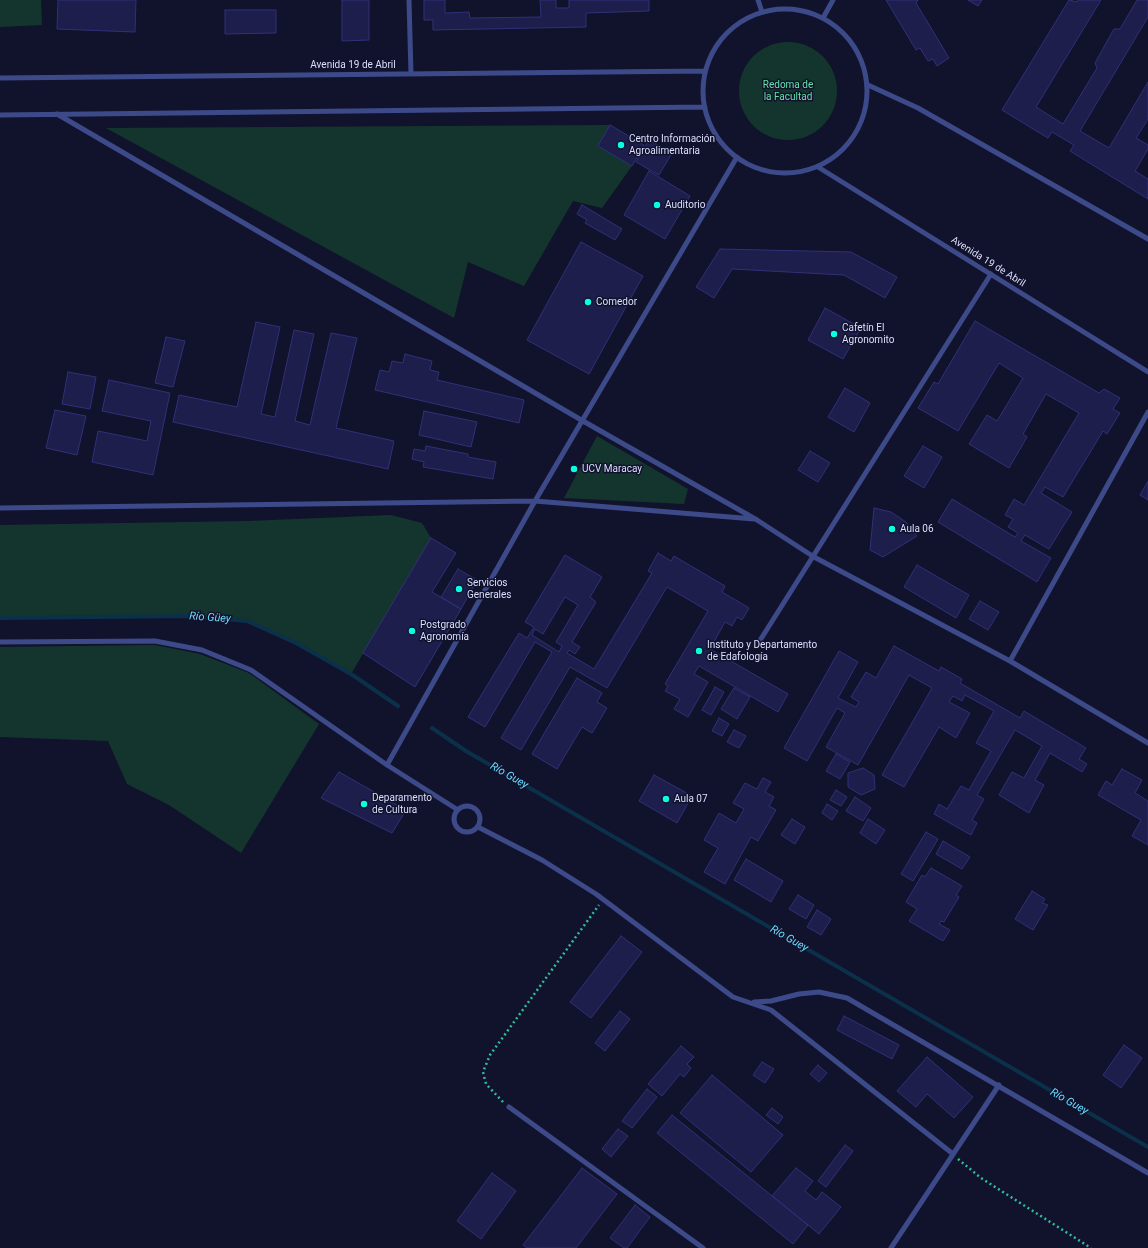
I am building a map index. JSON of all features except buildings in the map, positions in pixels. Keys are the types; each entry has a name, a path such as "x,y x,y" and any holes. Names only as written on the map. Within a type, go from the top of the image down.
{"lane":[{"path":"409,0 411,74"},
{"path":"758,0 762,12"},
{"path":"823,18 833,0"},
{"path":"781,9 800,10 823,18 848,38 858,53 864,67 868,85 864,117 853,139 836,156 818,167 778,172 750,165 737,157 719,139 711,125 705,106 705,71 712,52 726,34 743,20 762,12 781,9"},
{"name":"Avenida 19 de Abril","path":"0,78 705,71"},
{"path":"868,85 918,108 1148,239"},
{"path":"0,115 705,106"},
{"path":"57,114 583,421 757,520 814,557 1010,661 1148,743"},
{"path":"387,765 535,502 737,157"},
{"name":"Avenida 19 de Abril","path":"818,167 1148,372"},
{"path":"759,642 991,274"},
{"path":"1010,661 1148,412"},
{"path":"0,508 535,502 757,520"},
{"path":"0,642 155,641 202,650 251,670 387,765 458,810"},
{"path":"466,806 476,809 480,817 478,827 468,832 459,829 454,820 458,810 466,806"},
{"path":"478,827 542,860 603,899 733,997 771,1010 953,1154"},
{"path":"751,1002 771,1001 800,994 819,992 847,998 1148,1173"},
{"path":"891,1248 999,1086"},
{"path":"509,1107 703,1248"}],"path":[{"path":"509,1107 486,1084 483,1072 490,1055 603,899"},
{"path":"953,1154 981,1178 1091,1248"}],"green space":[{"path":"0,0 41,0 42,25 0,27"},
{"name":"Redoma de la Facultad","path":"788,42 807,46 822,57 833,72 837,91 833,110 822,125 807,136 788,140 769,136 754,125 743,110 739,91 743,72 754,57 769,46"},
{"path":"610,125 598,146 632,166 602,208 573,201 524,286 468,262 454,318 106,128"},
{"path":"597,436 688,489 684,504 564,498"},
{"path":"391,515 422,523 431,538 351,674 296,643 247,621 190,616 0,618 0,525 249,521"},
{"path":"155,645 200,654 249,673 319,724 241,853 169,805 127,784 108,741 0,737 0,647"}],"waterway":[{"name":"Río Güey","path":"0,618 190,616 247,621 296,643 351,674 398,706"},
{"name":"Río Guey","path":"432,728 466,751 1148,1147"}],"place":[{"name":"Centro Información Agroalimentaria","path":"621,145"},
{"name":"Auditorio","path":"657,205"},
{"name":"Comedor","path":"588,302"},
{"name":"Cafetín El Agronomito","path":"834,334"},
{"name":"UCV Maracay","path":"574,469"},
{"name":"Aula 06","path":"892,529"},
{"name":"Servicios Generales","path":"459,589"},
{"name":"Postgrado Agronomía","path":"412,631"},
{"name":"Instituto y Departamento de Edafología","path":"699,651"},
{"name":"Aula 07","path":"666,799"},
{"name":"Deparamento de Cultura","path":"364,804"}]}
